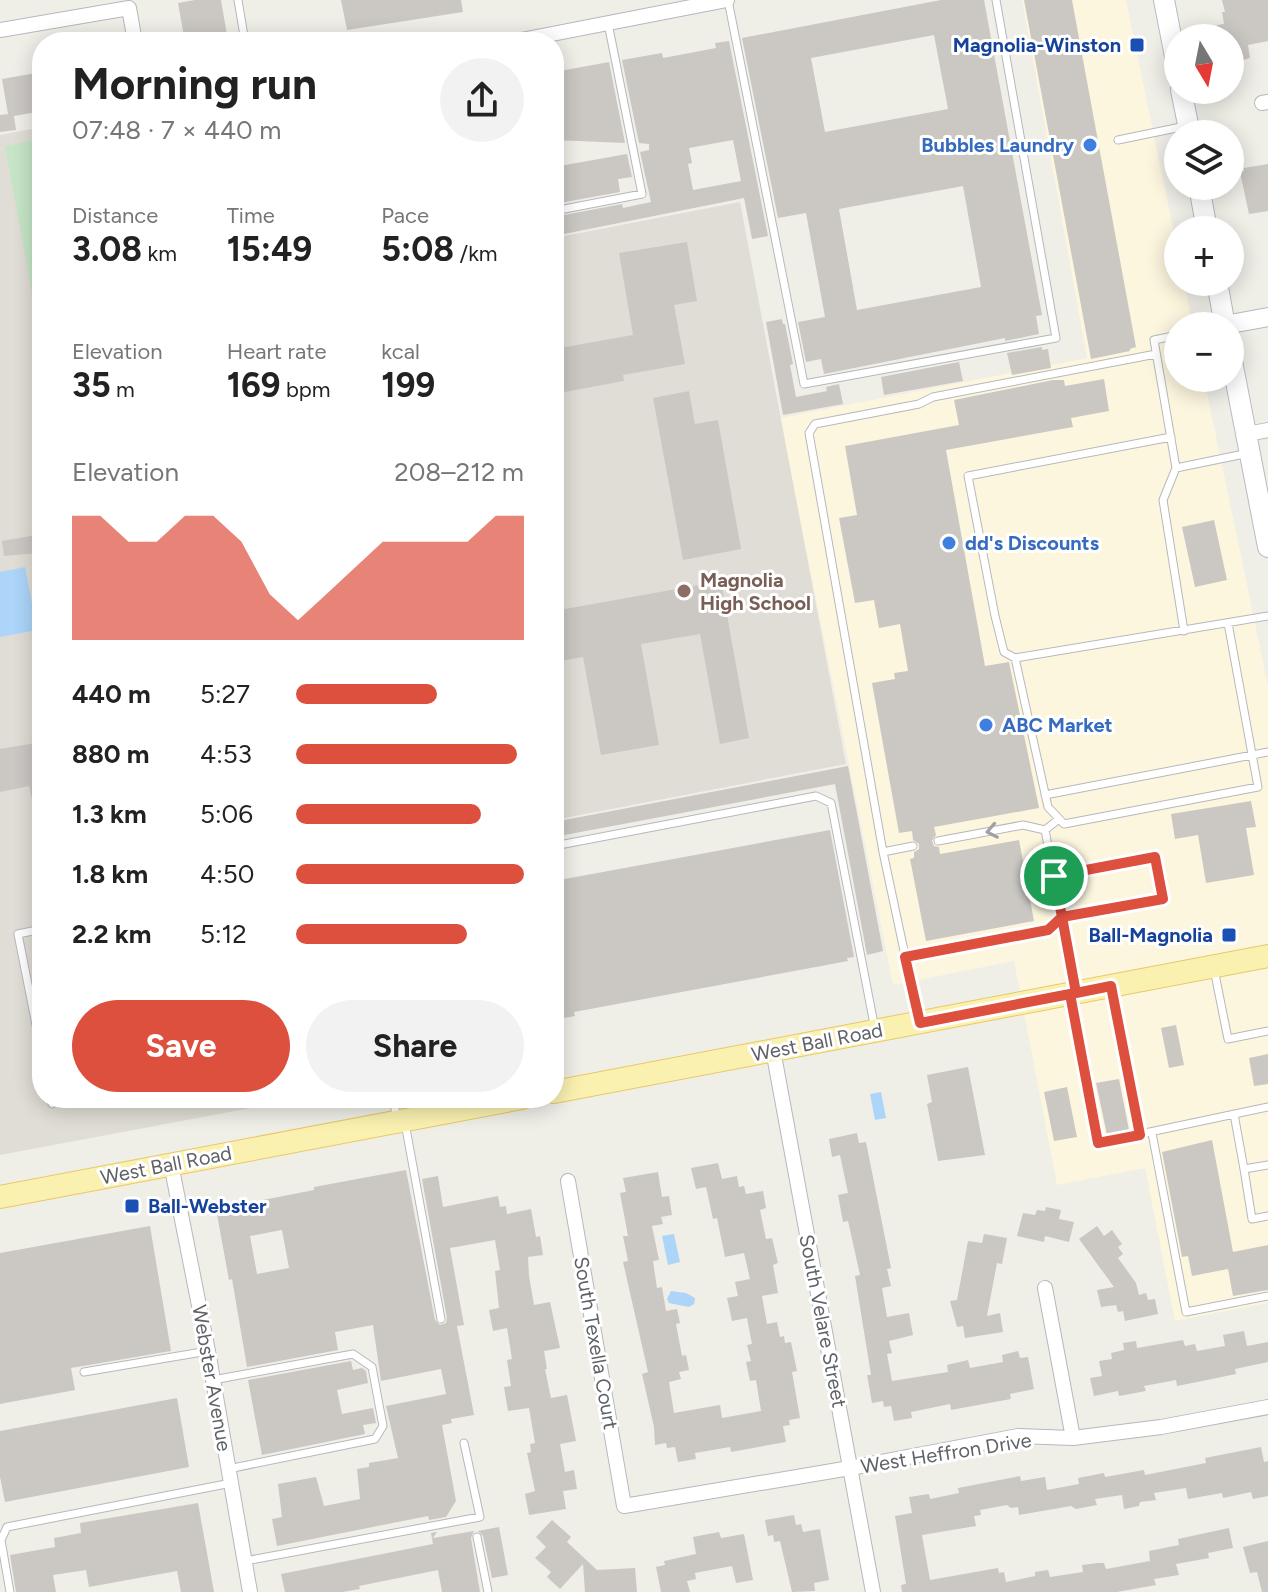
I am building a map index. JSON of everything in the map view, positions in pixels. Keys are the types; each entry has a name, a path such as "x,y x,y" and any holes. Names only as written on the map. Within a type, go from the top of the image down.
{"main road":[{"path":"1164,0 1169,24"},
{"path":"1238,392 1268,547"},
{"name":"West Ball Road","path":"564,1090 1268,956"},
{"name":"West Ball Road","path":"0,1197 401,1121 444,1108"}],"street":[{"path":"562,32 683,4 727,0"},
{"path":"0,30 129,8 133,32"},
{"path":"1244,322 1268,317"},
{"path":"1248,444 1268,430"},
{"name":"South Velare Street","path":"773,1050 873,1592"},
{"name":"Webster Avenue","path":"171,1164 208,1351 250,1592"},
{"name":"South Texella Court","path":"568,1181 624,1506"},
{"path":"1045,1288 1073,1438"},
{"name":"West Heffron Drive","path":"624,1506 1018,1436 1073,1438 1161,1427 1268,1407"}],"lane":[{"path":"238,0 243,32"},
{"path":"727,0 804,384 1056,338 996,0"},
{"path":"564,209 642,194 608,23"},
{"path":"1118,140 1164,134"},
{"path":"1164,338 1154,340 1176,468 1163,500 1184,631"},
{"path":"920,1023 883,852 809,433 815,424 919,404 933,397 1156,354"},
{"path":"1171,437 968,476 1004,652 1015,658 1268,616"},
{"path":"1176,468 1248,444"},
{"path":"1015,658 1048,807 1064,824 1258,787 1228,623"},
{"path":"1045,795 1268,752"},
{"path":"564,844 816,796 831,803 876,1031"},
{"path":"1045,830 1059,819"},
{"path":"938,841 1023,825 1045,830"},
{"path":"1045,830 1098,1143 1268,1107"},
{"path":"883,852 913,846"},
{"path":"905,957 1048,930 1062,917 1163,899 1155,857 1054,876"},
{"path":"32,931 18,934 32,1005"},
{"path":"1213,967 1228,1039 1268,1031"},
{"path":"1111,986 1140,1135"},
{"path":"396,1108 441,1319"},
{"path":"1234,1114 1252,1219 1268,1216"},
{"path":"1152,1133 1186,1312 1268,1296"},
{"path":"1244,1169 1268,1165"},
{"path":"84,1372 208,1351"},
{"path":"10,1592 1,1536 12,1524 230,1476 375,1439 383,1426 372,1367 353,1354 213,1380"},
{"path":"245,1561 480,1517 464,1443"},
{"path":"477,1537 488,1592"}],"shaded area":[{"path":"1022,0 1126,0 1164,184 1164,200 1167,200 1171,216 1164,216 1164,296 1187,296 1190,312 1164,312 1164,392 1207,392 1268,686 1268,1303 1175,1321 1145,1168 1057,1185 1014,961 893,985 780,418 1087,358"},
{"path":"32,129 32,1108 251,1108 0,1155 0,135"},
{"name":"Magnolia High School","path":"740,202 846,764 564,818 564,236"}],"green space":[{"path":"32,141 32,293 5,146"}],"water":[{"path":"25,567 32,604 32,631 0,637 0,572"},
{"path":"881,1092 886,1118 875,1120 870,1094"},
{"path":"674,1234 680,1262 668,1265 662,1236"},
{"path":"671,1291 695,1298 694,1304 689,1307 669,1303 667,1299"}],"building":[{"path":"221,0 226,32 183,32 178,3"},
{"path":"341,0 461,0 463,12 347,30"},
{"path":"941,0 984,0 1042,315 1036,316 1039,334 824,374 821,359 806,362 798,322 825,317 806,213 778,218 742,38","holes":["934,35 948,109 825,132 811,58","963,186 981,287 857,310 839,209"]},
{"path":"1024,0 1072,0 1136,347 1130,351 1091,359"},
{"path":"1222,0 1268,0 1268,41 1248,45 1250,58 1244,60 1244,24 1224,24 1222,12 1225,12"},
{"path":"729,41 768,236 752,239 744,198 564,234 564,215 651,202 640,152 649,150 649,144 639,143 622,60 662,53 663,58 716,48 715,43","holes":["733,140 741,181 693,190 688,164 692,163 689,148"]},
{"path":"609,62 625,143 564,140 564,70"},
{"path":"32,74 32,113 14,116 16,130 0,132 0,115 8,114 2,79"},
{"path":"627,154 632,177 618,179 620,192 564,202 564,165"},
{"path":"1268,164 1268,211 1249,214 1244,191 1244,168"},
{"path":"687,242 697,301 674,305 685,364 623,375 624,381 564,392 564,347 633,335 619,253"},
{"path":"782,319 793,364 790,365 796,397 827,391 826,387 839,384 843,404 783,415 766,322"},
{"path":"1042,347 1042,350 1048,349 1051,368 1012,375 1007,353"},
{"path":"959,362 963,381 884,395 881,377"},
{"path":"1104,379 1109,411 1071,418 1073,427 946,450 985,666 1009,662 1039,808 934,827 936,835 932,841 934,846 939,847 940,854 1019,840 1034,921 926,941 910,859 914,858 919,844 913,840 912,831 899,833 872,683 895,679 894,673 908,671 900,624 879,628 874,600 855,603 839,518 857,515 845,446 959,425 954,400 1053,380 1064,380 1065,386"},
{"path":"689,391 695,424 718,420 741,549 683,560 653,398"},
{"path":"1214,520 1227,580 1195,587 1182,527"},
{"path":"32,536 32,554 4,556 2,541"},
{"path":"721,581 749,738 720,744 700,634 641,644 659,745 601,755 583,657 564,660 564,609"},
{"path":"32,744 32,799 29,786 0,792 0,749"},
{"path":"848,766 883,951 867,955 835,784 564,835 564,820"},
{"path":"1251,801 1256,827 1246,828 1254,875 1206,883 1198,835 1175,839 1171,814"},
{"path":"830,830 854,957 847,958 848,961 574,1012 575,1016 564,1018 564,879"},
{"path":"1176,1025 1184,1065 1169,1068 1161,1028"},
{"path":"1268,1054 1268,1084 1254,1086 1249,1058"},
{"path":"968,1067 985,1155 938,1161 927,1104 932,1102 927,1075"},
{"path":"1119,1079 1129,1130 1107,1135 1096,1083"},
{"path":"1067,1087 1077,1137 1054,1141 1044,1092"},
{"path":"857,1133 859,1143 866,1142 891,1268 887,1269 891,1286 882,1288 887,1317 909,1313 913,1335 889,1341 892,1353 887,1354 892,1381 948,1372 947,1365 968,1360 970,1368 1003,1362 1002,1355 1018,1351 1020,1358 1028,1357 1034,1389 1010,1394 1011,1399 951,1410 950,1404 911,1412 912,1418 894,1421 891,1406 884,1407 883,1401 872,1403 867,1375 871,1375 855,1276 860,1275 848,1221 843,1222 838,1195 848,1193 840,1155 832,1157 829,1139"},
{"path":"1212,1140 1233,1252 1268,1245 1268,1290 1233,1296 1228,1269 1192,1276 1188,1256 1182,1257 1162,1152"},
{"path":"718,1163 722,1179 737,1176 739,1187 744,1186 746,1194 763,1191 766,1208 760,1210 766,1239 772,1238 778,1263 773,1265 778,1293 762,1296 767,1324 777,1322 780,1337 784,1336 785,1343 791,1342 797,1371 792,1372 800,1418 789,1420 790,1425 783,1426 786,1442 731,1452 730,1447 695,1453 696,1459 678,1462 675,1447 667,1448 666,1443 655,1445 642,1374 648,1372 623,1262 628,1261 623,1236 628,1236 620,1193 626,1192 623,1178 658,1172 662,1197 669,1196 672,1215 661,1217 663,1224 652,1226 659,1260 653,1261 657,1288 662,1287 666,1311 677,1309 680,1323 676,1324 682,1356 686,1355 689,1370 679,1372 681,1379 669,1382 674,1413 720,1405 722,1418 761,1411 756,1380 750,1381 746,1362 751,1361 747,1345 752,1344 747,1318 732,1321 727,1298 738,1296 735,1282 750,1279 744,1253 725,1257 717,1218 713,1219 706,1187 696,1189 691,1168"},
{"path":"406,1170 435,1320 440,1325 446,1323 447,1318 422,1179 438,1176 443,1207 498,1196 500,1207 506,1206 507,1214 531,1209 543,1255 528,1257 534,1305 550,1302 560,1348 544,1351 545,1369 551,1398 567,1395 576,1441 560,1444 565,1472 574,1470 577,1489 563,1491 566,1509 529,1515 525,1494 535,1491 527,1453 531,1452 530,1444 535,1443 529,1408 508,1411 504,1387 511,1386 507,1360 512,1359 507,1328 493,1331 489,1310 499,1308 495,1271 500,1270 495,1240 450,1248 464,1325 457,1326 474,1415 451,1419 452,1423 442,1425 456,1501 446,1517 429,1520 428,1516 277,1546 272,1519 282,1517 278,1484 316,1477 324,1506 360,1499 357,1469 369,1467 369,1463 398,1458 386,1406 446,1394 441,1369 381,1381 373,1325 335,1332 338,1350 247,1367 216,1209 314,1190 314,1187","holes":["282,1230 289,1268 257,1274 250,1236"]},
{"path":"1046,1207 1061,1210 1059,1219 1074,1222 1069,1242 1045,1236 1044,1242 1017,1236 1023,1213 1035,1215 1037,1210 1045,1211"},
{"path":"150,1226 171,1351 71,1368 75,1390 0,1404 0,1253"},
{"path":"1097,1226 1104,1236 1112,1230 1122,1244 1118,1247 1123,1254 1118,1258 1136,1283 1139,1295 1146,1293 1148,1300 1155,1299 1158,1314 1125,1321 1123,1311 1118,1312 1116,1305 1101,1307 1097,1290 1114,1287 1079,1239"},
{"path":"984,1234 1007,1238 1002,1264 997,1263 987,1316 1000,1313 1003,1332 965,1338 963,1326 957,1327 950,1301 957,1300 968,1241 982,1243"},
{"path":"1244,1331 1247,1346 1268,1342 1268,1362 1235,1369 1236,1374 1177,1386 1176,1380 1144,1386 1146,1391 1119,1396 1118,1391 1094,1396 1090,1378 1102,1376 1099,1361 1112,1359 1111,1353 1124,1350 1123,1343 1136,1341 1137,1348 1183,1340 1185,1346 1195,1344 1197,1351 1225,1346 1223,1335"},
{"path":"351,1361 353,1370 362,1368 366,1371 368,1383 337,1390 342,1414 373,1408 376,1423 363,1425 365,1434 262,1455 248,1380"},
{"path":"177,1398 189,1467 5,1502 0,1477 0,1431"},
{"path":"1261,1447 1264,1462 1268,1461 1268,1496 1253,1499 1251,1492 1223,1498 1222,1493 1188,1499 1186,1488 1154,1493 1156,1500 1140,1502 1139,1506 1124,1509 1122,1495 1095,1499 1097,1505 1019,1515 1018,1507 1007,1505 980,1510 981,1515 974,1516 976,1526 922,1535 930,1580 998,1568 999,1573 1004,1572 1006,1582 1048,1570 1050,1577 1083,1572 1082,1565 1104,1563 1106,1569 1150,1561 1149,1551 1179,1545 1178,1539 1229,1528 1233,1548 1208,1553 1209,1558 1176,1564 1179,1575 1154,1579 1156,1585 1117,1592 902,1592 901,1585 906,1584 895,1516 912,1513 909,1497 929,1494 930,1499 959,1493 958,1488 1020,1476 1021,1481 1045,1477 1047,1490 1079,1484 1078,1478 1144,1470 1145,1475 1206,1463 1205,1458"},
{"path":"198,1503 214,1592 181,1592 177,1571 89,1587 86,1570 53,1575 56,1592 16,1592 10,1555 55,1547 54,1538 81,1533 80,1523"},
{"path":"794,1515 796,1525 801,1524 803,1532 820,1529 829,1580 814,1583 815,1591 792,1592 780,1541 774,1542 773,1535 768,1536 765,1520"},
{"path":"552,1520 571,1537 567,1542 597,1570 635,1568 637,1592 585,1592 583,1564 560,1589 547,1577 551,1572 535,1558 546,1547 536,1537"},
{"path":"499,1527 508,1575 492,1578 483,1536 478,1531"},
{"path":"474,1531 471,1538 480,1592 442,1592 438,1570 343,1592 285,1592 281,1574 433,1544 431,1533 437,1532 433,1538"},
{"path":"719,1532 721,1538 744,1534 753,1580 736,1583 732,1566 695,1573 696,1579 687,1581 690,1592 661,1592 656,1567 665,1565 664,1561 696,1554 693,1537"},
{"path":"1268,1541 1268,1592 1262,1592 1257,1572 1250,1573 1243,1547"}],"place":[{"name":"Magnolia-Winston","path":"1137,45"},
{"name":"Bubbles Laundry","path":"1090,145"},
{"name":"dd's Discounts","path":"949,543"},
{"name":"Magnolia High School","path":"684,591"},
{"name":"ABC Market","path":"986,725"},
{"name":"Ball-Magnolia","path":"1229,935"},
{"name":"Ball-Webster","path":"132,1206"}],"route":[{"path":"1054,876 1062,917 1048,930 905,957 920,1023 1070,994 1098,1143 1140,1135 1111,986 1076,993 1062,917 1163,899 1155,857 1054,876"}]}
